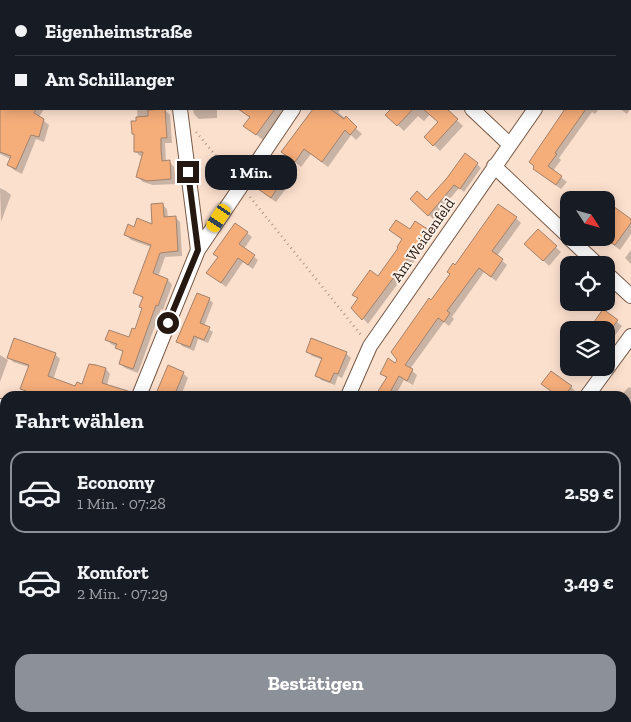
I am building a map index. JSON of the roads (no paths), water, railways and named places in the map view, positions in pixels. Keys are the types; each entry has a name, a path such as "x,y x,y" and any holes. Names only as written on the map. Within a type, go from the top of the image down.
{"street":[{"path":"141,391 198,250 292,110"},
{"path":"473,110 510,144"},
{"name":"Am Weidenfeld","path":"350,391 370,346 534,110"},
{"path":"180,111 198,250"},
{"path":"494,166 560,228"},
{"path":"578,246 589,256"},
{"path":"615,281 631,296"},
{"path":"591,391 631,336"}]}
